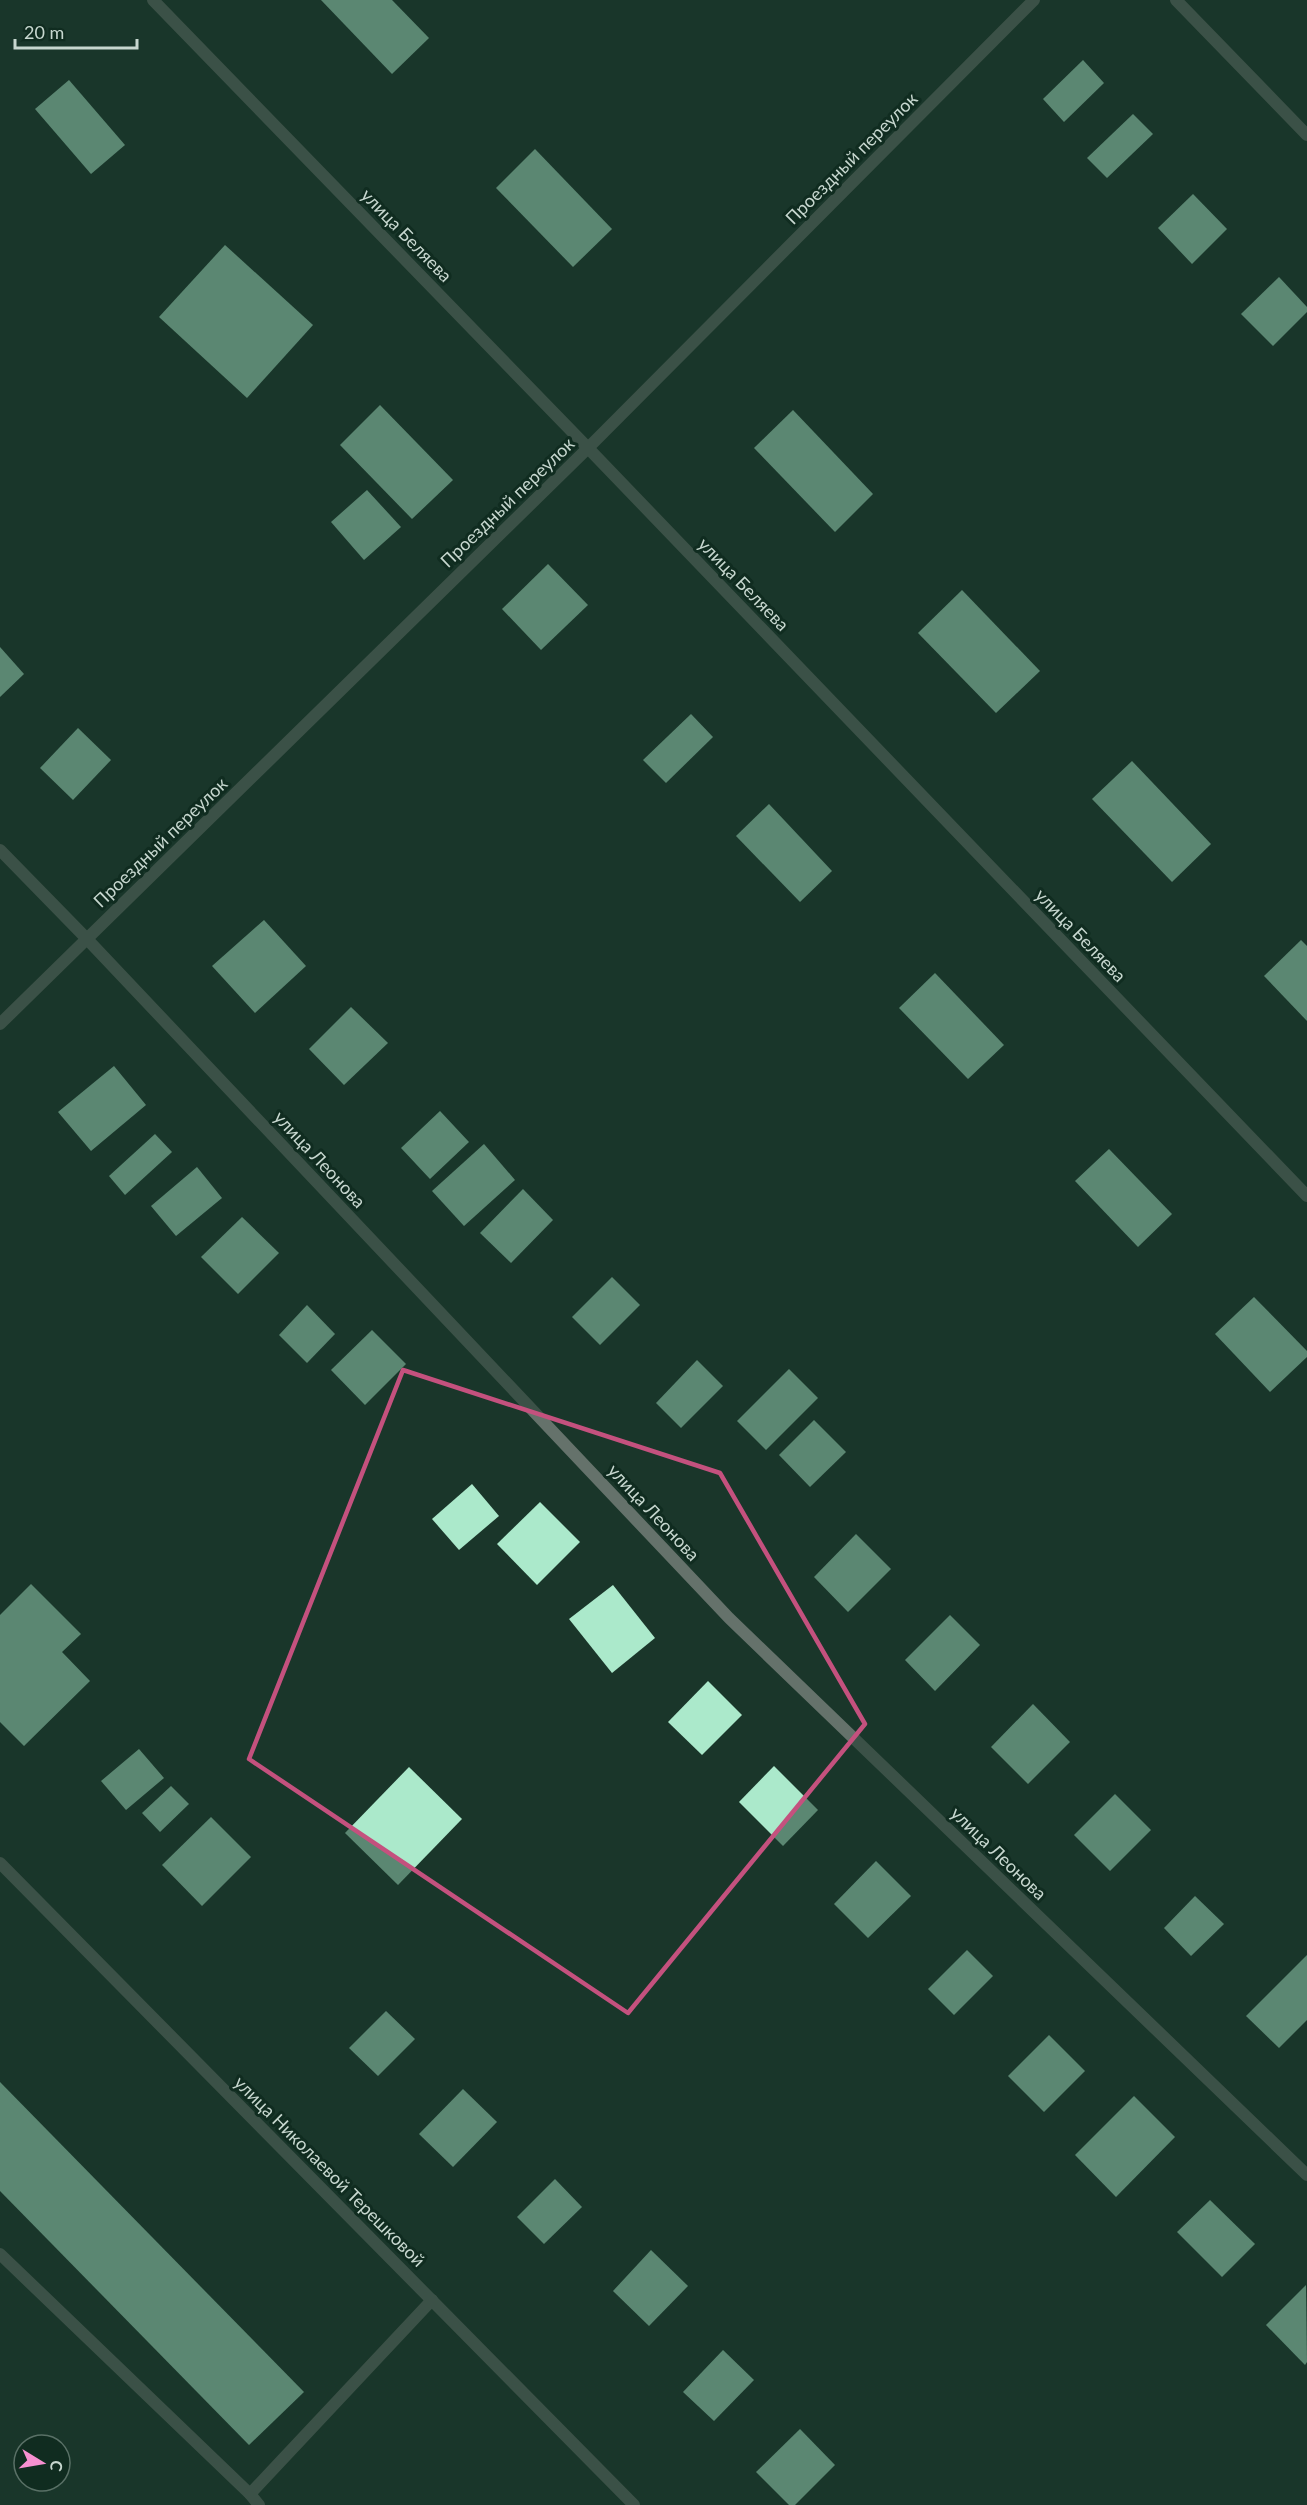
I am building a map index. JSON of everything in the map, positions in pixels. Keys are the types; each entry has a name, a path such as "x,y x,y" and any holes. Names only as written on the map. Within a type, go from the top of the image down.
{"street":[{"name":"улица Беляева","path":"153,0 588,448 1307,1196"},
{"name":"Проездный переулок","path":"0,1024 588,448 1034,0"},
{"path":"1176,0 1307,135"},
{"name":"улица Леонова","path":"0,850 87,939 729,1618 1307,2175"},
{"name":"улица Николаевой Терешковой","path":"0,1863 634,2505"},
{"path":"0,2254 259,2505"},
{"path":"250,2494 432,2300"}],"highlighted area":[{"path":"403,1370 720,1473 865,1724 628,2013 249,1759"}],"building":[{"path":"321,0 392,0 429,38 392,74"},
{"path":"1083,60 1104,83 1064,122 1043,99"},
{"path":"69,80 125,145 91,174 35,109"},
{"path":"1133,114 1153,134 1107,178 1087,158"},
{"path":"535,149 612,229 573,267 496,188"},
{"path":"1193,194 1227,229 1192,264 1158,228"},
{"path":"225,245 313,325 247,398 159,317"},
{"path":"1279,277 1307,307 1307,312 1273,346 1241,314"},
{"path":"380,405 453,480 412,519 340,445"},
{"path":"793,410 873,494 835,532 754,448"},
{"path":"367,490 401,527 364,560 331,522"},
{"path":"548,564 588,605 541,650 502,609"},
{"path":"962,590 1040,671 996,713 918,633"},
{"path":"0,647 24,674 0,697"},
{"path":"691,714 713,737 666,783 643,760"},
{"path":"78,728 111,760 73,800 40,768"},
{"path":"1132,761 1211,844 1172,882 1092,799"},
{"path":"769,804 832,871 800,902 736,836"},
{"path":"264,920 306,966 255,1013 212,966"},
{"path":"1301,940 1307,946 1307,1021 1264,976"},
{"path":"935,973 1004,1045 968,1079 899,1008"},
{"path":"351,1007 388,1043 344,1085 309,1049"},
{"path":"114,1066 146,1105 91,1151 58,1112"},
{"path":"440,1111 469,1142 430,1179 401,1148"},
{"path":"155,1134 172,1152 125,1195 109,1176"},
{"path":"484,1144 515,1180 464,1226 432,1191"},
{"path":"1109,1149 1172,1214 1138,1247 1075,1181"},
{"path":"197,1167 222,1198 176,1236 151,1206"},
{"path":"523,1189 553,1220 511,1263 480,1233"},
{"path":"242,1217 279,1253 238,1294 201,1257"},
{"path":"612,1277 640,1305 600,1345 572,1317"},
{"path":"1254,1297 1307,1351 1307,1357 1270,1392 1215,1334"},
{"path":"307,1305 335,1334 307,1363 279,1335"},
{"path":"372,1330 406,1364 365,1405 331,1370"},
{"path":"697,1360 723,1386 681,1428 656,1403"},
{"path":"789,1369 818,1398 766,1450 737,1421"},
{"path":"814,1420 846,1452 810,1487 779,1455"},
{"path":"472,1484 499,1516 459,1550 432,1519"},
{"path":"540,1502 580,1542 537,1585 497,1544"},
{"path":"856,1534 891,1569 848,1612 814,1577"},
{"path":"31,1584 81,1634 62,1652 90,1681 24,1746 0,1722 0,1615"},
{"path":"613,1585 655,1638 612,1673 569,1619"},
{"path":"950,1615 980,1645 935,1691 905,1660"},
{"path":"708,1681 742,1715 702,1755 668,1722"},
{"path":"1033,1704 1070,1742 1028,1784 991,1747"},
{"path":"139,1749 164,1778 126,1810 101,1781"},
{"path":"774,1766 818,1810 783,1846 739,1802"},
{"path":"409,1767 462,1819 398,1885 345,1833"},
{"path":"171,1786 189,1804 160,1832 142,1813"},
{"path":"1115,1794 1151,1830 1110,1871 1074,1835"},
{"path":"211,1817 251,1857 202,1906 162,1865"},
{"path":"876,1861 911,1896 868,1938 834,1904"},
{"path":"1195,1896 1224,1924 1191,1956 1164,1928"},
{"path":"967,1950 993,1976 954,2015 928,1989"},
{"path":"1307,1955 1307,2020 1279,2048 1246,2016"},
{"path":"386,2011 415,2039 378,2076 349,2048"},
{"path":"1049,2035 1085,2071 1044,2112 1008,2076"},
{"path":"0,2082 304,2392 249,2445 0,2191"},
{"path":"463,2089 497,2122 453,2167 419,2134"},
{"path":"1134,2096 1175,2137 1116,2197 1075,2155"},
{"path":"555,2179 582,2207 544,2244 517,2217"},
{"path":"1210,2200 1255,2244 1222,2277 1177,2232"},
{"path":"651,2250 688,2286 649,2326 613,2291"},
{"path":"1306,2285 1307,2362 1305,2365 1266,2325"},
{"path":"723,2350 754,2380 714,2421 683,2392"},
{"path":"800,2429 835,2465 795,2505 789,2505 756,2472"}]}
